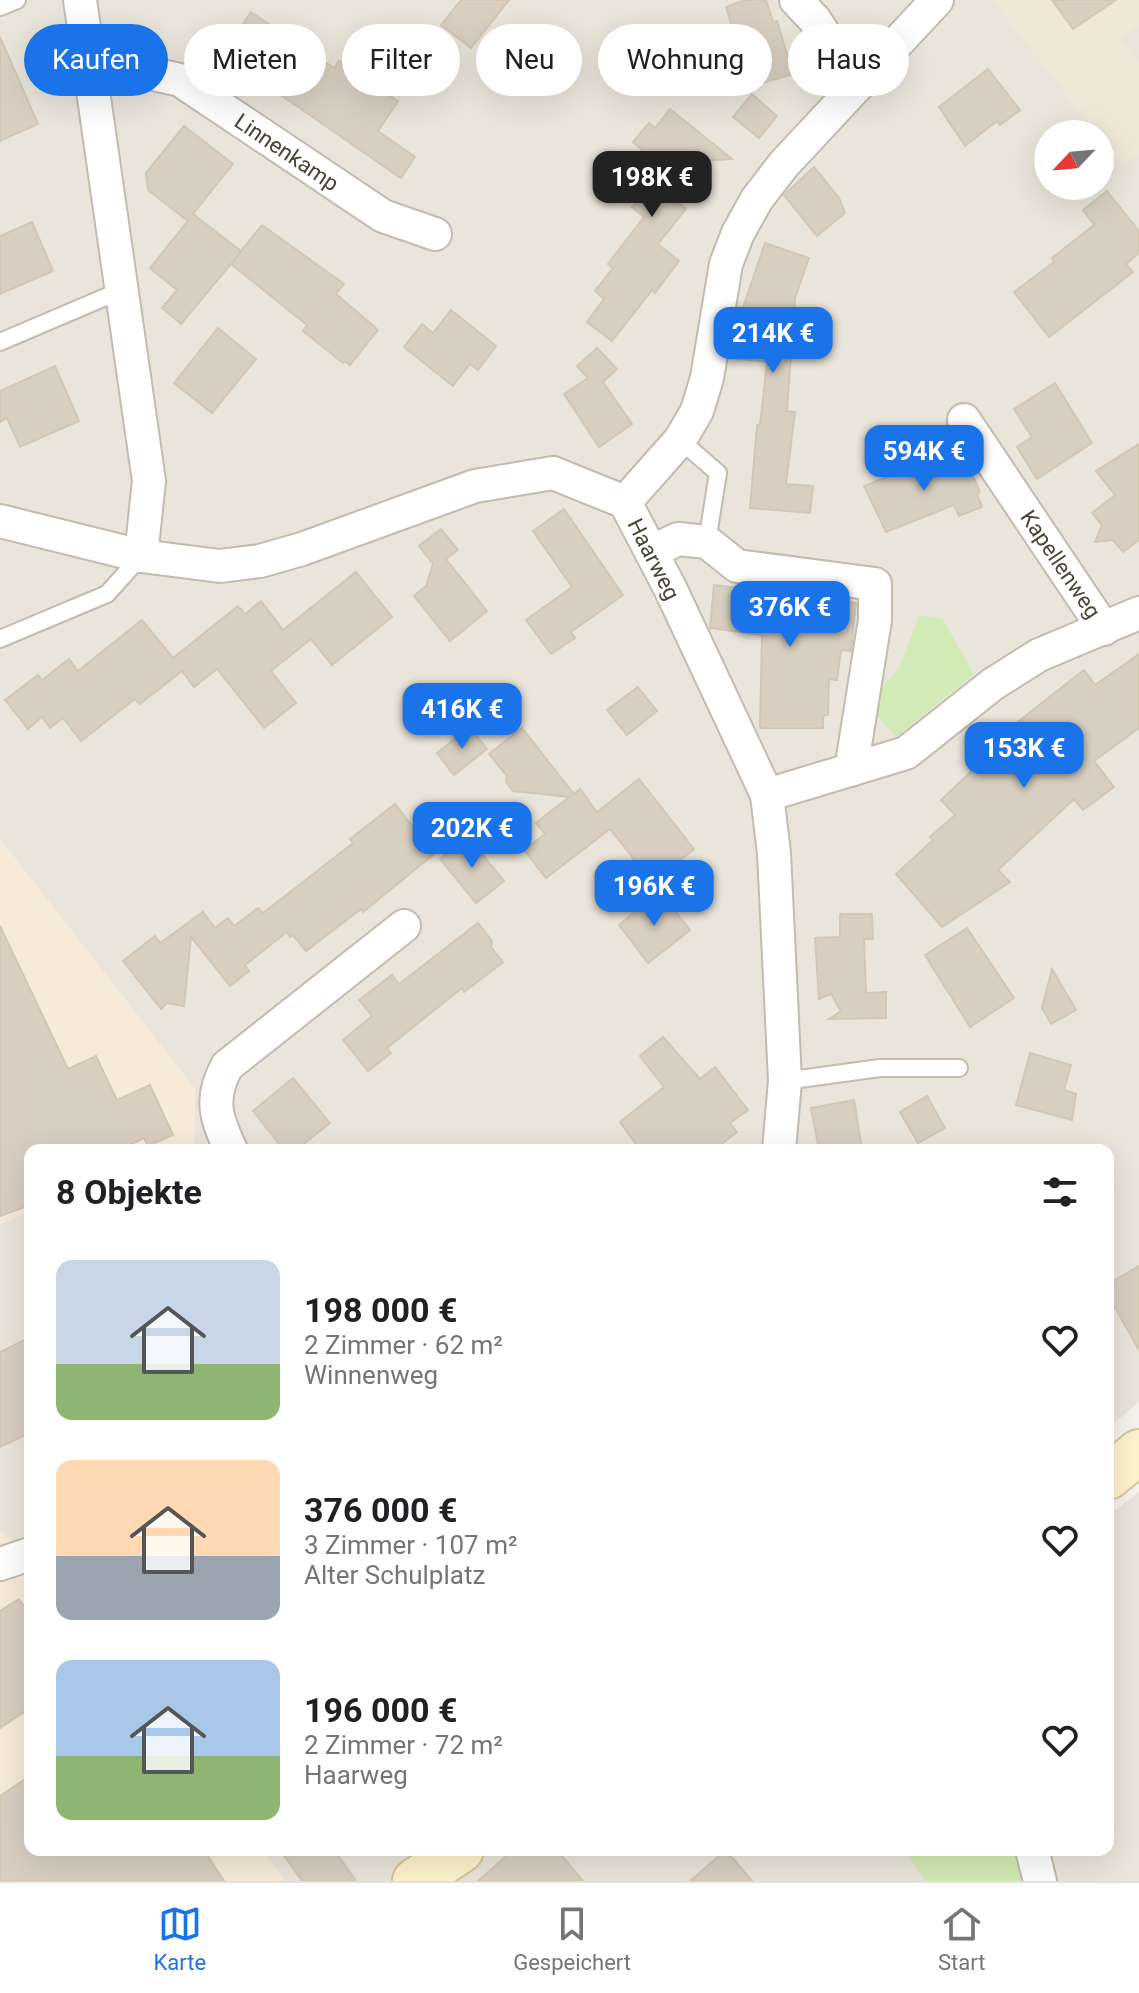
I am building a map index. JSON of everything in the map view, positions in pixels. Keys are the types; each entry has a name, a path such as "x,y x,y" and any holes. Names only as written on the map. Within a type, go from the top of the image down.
{"main road":[{"path":"1114,1472 1139,1452"},
{"path":"415,1881 452,1856"}],"street":[{"path":"80,0 83,24"},
{"path":"796,0 817,24"},
{"path":"909,30 937,0"},
{"name":"Linnenkamp","path":"168,77 180,80 383,216 435,234"},
{"path":"93,96 149,481 141,556"},
{"path":"625,502 680,440 697,411 707,378 726,264 738,233 757,199 784,164 848,96"},
{"name":"Kapellenweg","path":"964,420 1104,629"},
{"name":"Haarweg","path":"0,521 141,556 220,566 260,561 302,549 475,486 553,473 625,502 767,795 774,853 785,1081 780,1144"},
{"path":"651,552 678,539 707,542 737,566 875,584 875,620 851,770"},
{"path":"767,795 906,753 993,684 1039,655 1139,613"},
{"path":"228,1144 217,1120 215,1104 218,1083 227,1066 404,926"},
{"path":"0,1564 24,1556"},
{"path":"1034,1856 1040,1881"}],"lane":[{"path":"0,7 17,0"},
{"path":"0,342 122,290"},
{"path":"680,440 718,473 707,542"},
{"path":"0,639 107,594 141,556"},
{"path":"785,1081 880,1068 959,1068"}],"shaded area":[{"path":"0,0 1139,0 1139,1402 1114,1423 1114,1144 191,1144 194,1143 195,1089 0,839"},
{"path":"992,0 1139,0 1139,25 1121,38 1139,63 1139,154 1122,165 1114,155 1114,120 1087,120"},
{"path":"0,839 195,1089 194,1143 191,1144 24,1144 24,1214 0,1224"},
{"path":"24,1214 24,1550 0,1531 0,1224"},
{"path":"1139,1492 1139,1881 1057,1881 1051,1856 1114,1856 1114,1511"},
{"path":"0,1531 24,1550 24,1856 266,1856 285,1881 0,1881"},
{"path":"266,1856 908,1856 925,1881 285,1881"}],"green space":[{"path":"919,615 942,618 974,674 896,737 877,715 881,689 900,667"},
{"path":"908,1856 1019,1856 1025,1881 925,1881"}],"building":[{"path":"461,0 509,0 490,24 476,24 476,42 471,48 460,40 460,24 442,24"},
{"path":"745,0 766,0 773,22 777,21 788,57 788,75 772,80 772,24 731,24 726,7"},
{"path":"1052,0 1116,0 1073,29"},
{"path":"251,12 269,24 243,24"},
{"path":"0,37 38,124 0,141"},
{"path":"339,61 342,63 342,96 391,96 398,101 378,131 415,157 401,178 282,96 326,96 326,63 334,68"},
{"path":"988,69 1020,110 1000,125 997,121 965,146 939,107"},
{"path":"750,96 777,116 759,138 733,117"},
{"path":"670,109 732,159 706,161 674,199 686,209 658,244 679,261 612,341 587,322 604,299 595,291 613,268 608,264 644,217 632,207 652,183 630,165 642,150 633,142 649,123 655,128"},
{"path":"184,126 233,164 193,214 241,251 262,225 344,284 336,294 378,330 350,365 345,361 343,363 303,331 307,325 231,264 181,324 162,308 177,290 150,268 188,221 148,190 146,173"},
{"path":"814,167 839,198 845,213 817,236 784,195"},
{"path":"1096,200 1114,200 1139,231 1139,253 1126,264 1133,272 1049,337 1014,292 1054,262 1052,258 1094,225 1083,210"},
{"path":"32,222 53,271 0,294 0,236"},
{"path":"765,243 809,258 795,298 787,411 795,412 786,484 813,486 810,513 750,508 757,425 760,425 767,362 732,358 736,319 739,319"},
{"path":"451,310 496,346 478,370 470,364 453,386 404,347 422,324 433,333"},
{"path":"218,328 256,359 212,413 174,383"},
{"path":"597,348 617,369 603,382 632,424 599,447 564,394 588,378 577,366"},
{"path":"55,366 79,421 20,447 7,418 0,422 0,391"},
{"path":"1055,383 1092,443 1037,479 1017,447 1032,437 1014,409"},
{"path":"1139,444 1139,540 1123,552 1113,540 1095,542 1102,525 1092,513 1115,495 1096,471"},
{"path":"963,454 980,492 977,494 982,507 959,516 954,505 886,532 864,486 920,464 922,471"},
{"path":"564,509 623,595 571,632 575,638 551,654 526,620 572,587 533,531"},
{"path":"441,529 458,550 446,559 487,611 450,641 414,596 426,586 433,564 419,546"},
{"path":"356,572 392,617 332,665 311,639 271,671 296,703 264,728 217,669 194,687 182,671 140,704 135,699 81,741 63,718 50,728 42,717 28,729 5,700 38,675 42,680 69,659 78,671 142,620 173,658 238,606 245,614 261,601 283,630"},
{"path":"714,585 856,603 851,651 841,650 837,680 829,679 828,715 823,716 823,728 760,728 762,635 710,628"},
{"path":"1139,654 1139,728 1094,761 1114,787 1083,810 1074,799 998,870 1010,882 942,927 896,874 955,815 941,800 997,747 992,742 1084,670 1095,685"},
{"path":"638,687 657,711 627,735 607,710"},
{"path":"470,727 487,749 454,775 437,753"},
{"path":"522,728 574,794 580,789 597,812 639,779 694,849 652,882 610,829 546,878 524,850 545,834 536,823 569,797 513,791 506,782 507,776 489,754"},
{"path":"395,804 434,854 363,912 361,909 306,951 287,932 245,965 249,971 230,986 191,937 184,1006 167,1003 161,1009 123,961 155,936 160,943 203,912 215,928 228,918 234,926 258,908 263,913 353,843 350,839"},
{"path":"468,837 504,881 476,903 440,859"},
{"path":"660,892 690,930 648,963 619,925"},
{"path":"840,914 872,914 873,939 864,939 866,993 886,992 886,1018 829,1019 841,1011 831,994 819,999 815,938 840,937"},
{"path":"478,923 503,962 464,992 462,988 387,1048 391,1053 368,1071 343,1040 372,1016 359,1000 392,975 399,984"},
{"path":"0,926 68,1069 96,1056 117,1100 150,1085 173,1135 153,1144 147,1144 144,1138 132,1144 24,1144 24,1207 0,1216"},
{"path":"967,928 1014,998 970,1027 925,955"},
{"path":"1052,969 1076,1010 1051,1024 1042,1008"},
{"path":"663,1037 700,1079 715,1067 748,1110 730,1123 737,1132 722,1144 636,1144 620,1122 664,1087 640,1056"},
{"path":"1030,1053 1071,1065 1064,1090 1076,1094 1072,1120 1016,1105"},
{"path":"293,1078 330,1123 304,1144 279,1144 253,1111"},
{"path":"927,1096 945,1128 918,1143 900,1112"},
{"path":"854,1100 861,1144 818,1144 811,1108"},
{"path":"1139,1266 1139,1350 1114,1306 1114,1281"},
{"path":"24,1340 24,1436 0,1447 0,1352"},
{"path":"19,1599 24,1606 24,1712 0,1728 0,1611"},
{"path":"24,1780 24,1856 208,1856 224,1881 0,1881 0,1796"},
{"path":"284,1856 338,1856 356,1881 302,1881"},
{"path":"506,1856 562,1856 583,1881 478,1881"},
{"path":"719,1856 731,1856 752,1881 690,1881"}]}
